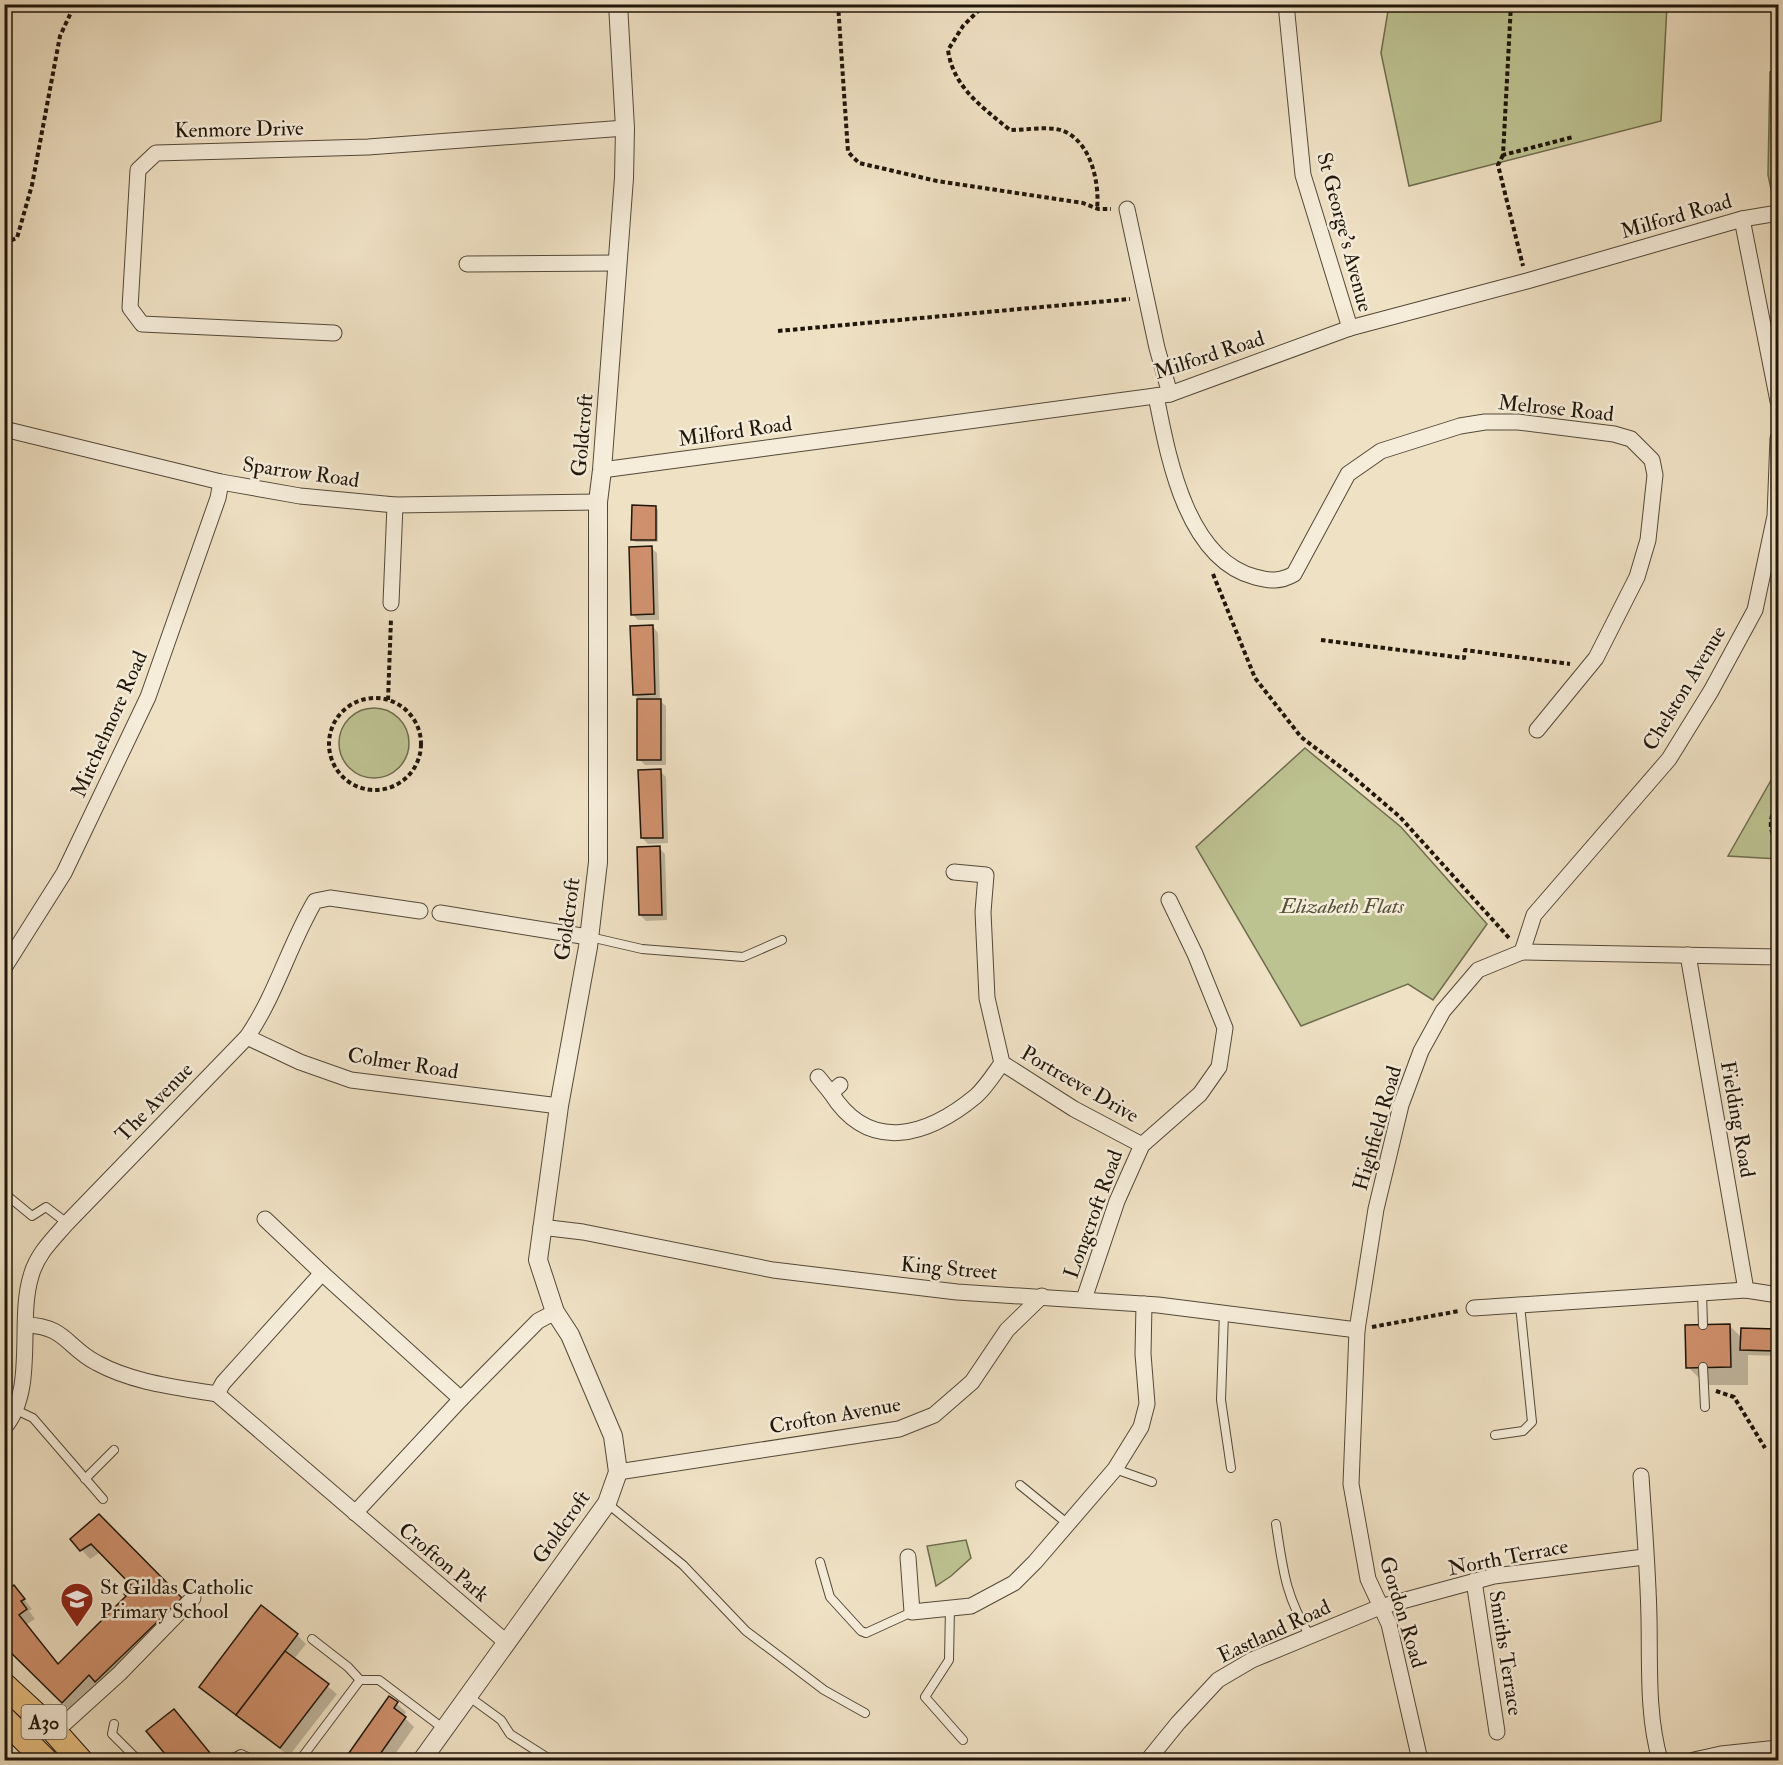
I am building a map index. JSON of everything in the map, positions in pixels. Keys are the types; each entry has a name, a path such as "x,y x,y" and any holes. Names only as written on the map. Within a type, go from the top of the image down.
{"main road":[{"name":"A30","path":"4,1685 55,1732 80,1761"},
{"name":"A30","path":"4,1719 45,1761"}],"street":[{"name":"Goldcroft","path":"422,1761 607,1503 618,1472 613,1436 570,1335 555,1312 538,1260 559,1106 588,937 598,862 598,502 603,470 625,128 618,4"},
{"name":"St George's Avenue","path":"1286,4 1303,175 1350,328"},
{"name":"Kenmore Drive","path":"334,333 142,324 130,308 138,170 156,153 368,147 625,128"},
{"name":"Melrose Road","path":"1127,208 1157,348 1170,465 1198,531 1216,555 1242,573 1266,580 1282,581 1294,574 1348,474 1381,451 1460,426 1485,422 1518,422 1614,434 1630,439 1652,460 1655,475 1648,540 1637,578 1596,658 1537,730"},
{"name":"Milford Road","path":"603,470 1163,395 1350,328 1527,281 1742,219 1779,213"},
{"path":"1742,219 1779,401"},
{"path":"467,264 617,263"},
{"name":"Sparrow Road","path":"4,429 221,482 300,496 395,504 598,502"},
{"name":"Chelston Avenue","path":"1522,952 1534,915 1669,759 1711,691 1755,610 1775,516 1779,438"},
{"name":"Mitchelmore Road","path":"4,968 64,873 148,697 218,498 221,482"},
{"path":"392,603 395,504"},
{"name":"Portreeve Drive","path":"954,872 986,875 983,912 987,998 1002,1063 1074,1109 1142,1145"},
{"name":"The Avenue","path":"4,1428 16,1410 22,1381 30,1276 41,1252 247,1037 261,1017 299,928 315,901 330,898 420,911"},
{"name":"Longcroft Road","path":"1084,1299 1118,1201 1142,1145 1200,1094 1219,1067 1225,1028 1195,954 1169,900"},
{"path":"440,913 588,937"},
{"name":"Highfield Road","path":"1357,1330 1376,1209 1401,1105 1421,1051 1443,1011 1478,970 1522,952 1779,957"},
{"name":"Fielding Road","path":"1688,955 1746,1290"},
{"name":"Colmer Road","path":"247,1037 300,1062 351,1080 559,1106"},
{"path":"818,1077 835,1089 840,1108 860,1124 893,1134 933,1126 978,1094 1002,1063"},
{"path":"265,1219 461,1399"},
{"name":"King Street","path":"541,1227 583,1232 772,1270 957,1292 1144,1304 1357,1330"},
{"path":"26,1325 44,1325 60,1334 95,1363 129,1377 155,1384 217,1394 223,1383 322,1273"},
{"path":"1474,1308 1746,1290 1779,1294"},
{"name":"Crofton Avenue","path":"618,1472 899,1429 934,1415 972,1382 1007,1330 1042,1296"},
{"path":"908,1557 912,1612 971,1606 1014,1582 1115,1469 1141,1427 1147,1404 1143,1354 1144,1304"},
{"path":"355,1513 461,1399 538,1321 555,1312"},
{"name":"Gordon Road","path":"1357,1330 1351,1484 1368,1579 1389,1624 1420,1761"},
{"name":"Crofton Park","path":"217,1394 507,1642"},
{"path":"1641,1476 1644,1557 1648,1578 1650,1692 1656,1746 1660,1761"},
{"name":"North Terrace","path":"1380,1607 1494,1576 1644,1557"},
{"name":"Smiths Terrace","path":"1474,1581 1497,1732"},
{"path":"55,1732 119,1674 193,1598"},
{"name":"Eastland Road","path":"1148,1761 1178,1723 1218,1680 1252,1660 1380,1607"},
{"path":"1694,1761 1720,1754 1779,1748"}],"lane":[{"path":"588,937 642,949 743,957 782,940"},
{"path":"4,1193 32,1216 50,1208 67,1223"},
{"path":"1702,1293 1703,1324"},
{"path":"1495,1435 1523,1431 1532,1422 1520,1305"},
{"path":"1224,1313 1221,1400 1231,1468"},
{"path":"1703,1367 1705,1407"},
{"path":"16,1410 33,1418 103,1499"},
{"path":"85,1479 114,1450"},
{"path":"1115,1469 1152,1482"},
{"path":"1020,1485 1068,1524"},
{"path":"607,1503 683,1565 746,1631 824,1690 865,1713"},
{"path":"1276,1524 1286,1590 1296,1614 1310,1636"},
{"path":"820,1562 830,1598 861,1631 866,1633 912,1612"},
{"path":"950,1608 949,1660 926,1697 963,1740"},
{"path":"312,1640 348,1667 360,1680 379,1680 444,1729"},
{"path":"300,1761 360,1680"},
{"path":"468,1696 501,1720 510,1734 551,1761"},
{"path":"114,1724 112,1734 138,1761"},
{"path":"230,1761 241,1754 254,1761"}],"path":[{"path":"4,243 17,238 32,185 60,36 75,4"},
{"path":"838,4 848,152 859,163 948,183 1083,203 1097,209 1127,208"},
{"path":"985,4 963,26 948,50 951,67 962,88 1010,130 1057,129 1072,137 1093,162 1097,209"},
{"path":"1511,4 1503,155 1498,165 1527,281"},
{"path":"1503,155 1573,138"},
{"path":"778,331 1148,298"},
{"path":"1212,572 1255,678 1301,737 1350,774 1400,817 1522,952"},
{"path":"388,700 392,603"},
{"path":"1321,640 1464,658 1465,650 1588,667"},
{"path":"373,698 388,700 402,706 416,724 422,745 419,760 411,773 400,783 387,789 371,791 356,787 343,778 333,766 329,751 329,735 334,721 351,705 373,698"},
{"path":"1779,801 1770,818 1772,832 1779,842"},
{"path":"1357,1330 1474,1308"},
{"path":"1704,1386 1734,1397 1765,1448"}],"green space":[{"path":"1389,5 1667,5 1661,121 1409,186 1381,53"},
{"path":"1778,71 1778,221 1768,175 1770,72"},
{"path":"381,708 394,714 403,723 407,729 409,743 407,757 399,768 388,776 367,778 349,768 341,757 339,736 349,718 360,710"},
{"name":"Elizabeth Flats","path":"1305,748 1401,827 1487,924 1433,1000 1408,984 1301,1026 1196,847"},
{"path":"1778,768 1778,859 1728,856"},
{"path":"966,1540 971,1558 936,1586 927,1546"}],"building":[{"path":"632,505 656,506 656,540 631,540"},
{"path":"652,546 654,614 631,615 629,547"},
{"path":"653,625 655,694 633,695 630,626"},
{"path":"637,699 661,699 661,760 637,760"},
{"path":"661,769 663,838 641,838 638,770"},
{"path":"660,846 662,915 639,915 637,847"},
{"path":"1730,1324 1731,1367 1686,1368 1685,1325"},
{"path":"1741,1328 1776,1329 1775,1351 1740,1350"},
{"path":"99,1514 182,1598 95,1682 89,1675 62,1703 4,1646 4,1586 8,1590 14,1585 25,1599 21,1601 27,1609 19,1615 58,1664 126,1596 124,1594 132,1586 91,1544 80,1551 70,1539"},
{"path":"261,1605 298,1634 236,1715 199,1687"},
{"path":"285,1651 329,1684 280,1748 236,1715"},
{"path":"389,1696 398,1702 394,1708 406,1717 376,1760 344,1760"},
{"path":"174,1709 215,1759 170,1760 146,1731"}],"place":[{"name":"St Gildas Catholic Primary School","path":"77,1628"}]}
